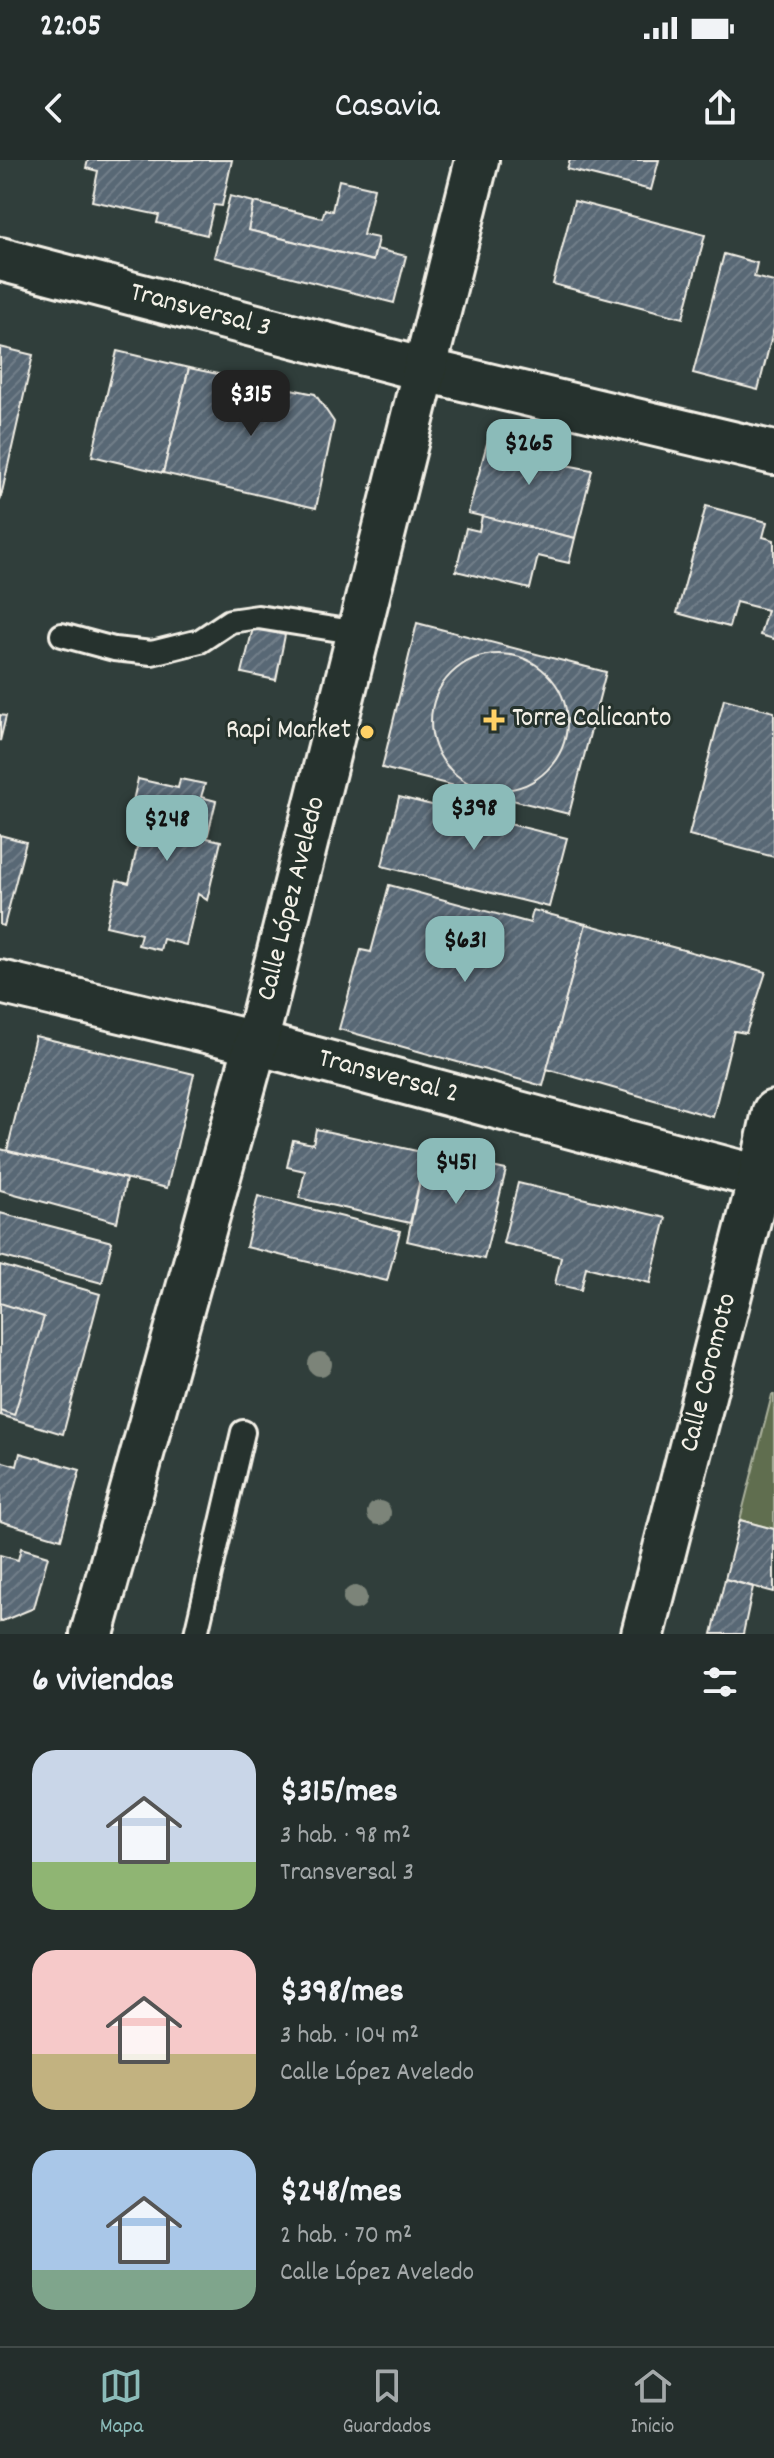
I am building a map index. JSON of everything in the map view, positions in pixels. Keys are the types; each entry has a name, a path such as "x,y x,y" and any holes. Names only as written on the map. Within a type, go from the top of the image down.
{"street":[{"name":"Calle López Aveledo","path":"92,1634 256,1043 477,160"},
{"name":"Transversal 3","path":"0,259 425,370 774,453"},
{"name":"Transversal 2","path":"0,982 256,1043 767,1179"},
{"name":"Calle Coromoto","path":"643,1634 767,1179 774,1112"}],"lane":[{"path":"62,635 114,649 152,653 200,641 230,621 258,617 359,633"},
{"path":"196,1634 243,1432"}],"green space":[{"path":"774,1395 774,1529 740,1520"}],"building":[{"path":"88,160 232,160 222,206 214,205 207,235 157,223 159,215 92,201 98,171 86,168"},
{"path":"570,160 659,160 651,190 567,169"},
{"path":"339,180 374,188 363,235 378,238 373,261 248,230 254,202 322,218 325,209 332,211"},
{"path":"230,196 254,202 248,230 373,261 376,249 406,256 394,303 214,257"},
{"path":"574,201 705,235 683,318 553,284"},
{"path":"724,254 757,263 754,277 774,282 774,328 758,390 693,373"},
{"path":"0,347 33,355 0,501"},
{"path":"117,351 189,368 163,473 92,456"},
{"path":"189,368 315,394 334,422 316,508 163,473"},
{"path":"491,429 544,442 540,460 592,470 575,538 468,513"},
{"path":"706,506 767,522 763,537 774,540 774,639 760,635 767,610 736,602 729,627 677,613"},
{"path":"482,516 575,538 569,563 538,556 530,589 456,571 466,528 479,531"},
{"name":"Torre Calicanto","path":"417,623 606,672 569,814 382,768"},
{"path":"253,628 285,635 276,680 242,673"},
{"path":"499,654 525,659 547,674 562,696 567,722 562,748 547,770 525,785 499,790 473,785 451,770 436,748 431,722 436,696 451,674 473,659"},
{"path":"724,699 774,712 774,857 689,835"},
{"path":"0,715 6,716 0,741"},
{"path":"138,779 178,788 180,779 205,784 201,797 216,801 207,838 221,841 207,900 198,894 186,945 163,939 160,950 138,945 141,934 106,926 117,880 129,883 142,826 128,823"},
{"path":"399,797 567,838 549,907 382,866"},
{"path":"0,835 26,842 4,926 0,925"},
{"path":"389,885 530,923 533,910 586,924 543,1086 339,1029 361,950 371,952"},
{"path":"586,924 766,972 746,1033 734,1031 713,1117 547,1069"},
{"path":"35,1036 194,1074 167,1188 7,1151"},
{"path":"316,1129 426,1153 410,1223 299,1198 305,1171 287,1167 293,1140 313,1144"},
{"path":"0,1149 126,1179 117,1222 0,1190"},
{"path":"426,1153 506,1170 484,1259 407,1241"},
{"path":"518,1183 666,1218 650,1283 586,1267 581,1290 555,1284 561,1257 503,1243"},
{"path":"258,1196 400,1231 387,1281 246,1247"},
{"path":"0,1213 112,1242 102,1283 0,1256"},
{"path":"0,1265 100,1294 63,1434 0,1415"},
{"path":"0,1303 44,1317 14,1415 0,1410"},
{"path":"20,1453 80,1470 61,1539 0,1521 0,1461 17,1466"},
{"path":"740,1520 774,1529 774,1592 725,1579"},
{"path":"21,1548 48,1556 34,1608 0,1622 0,1555 18,1560"},
{"path":"725,1579 753,1587 743,1634 712,1634"}],"place":[{"name":"Torre Calicanto","path":"494,720"},
{"name":"Rapi Market","path":"367,732"}]}
